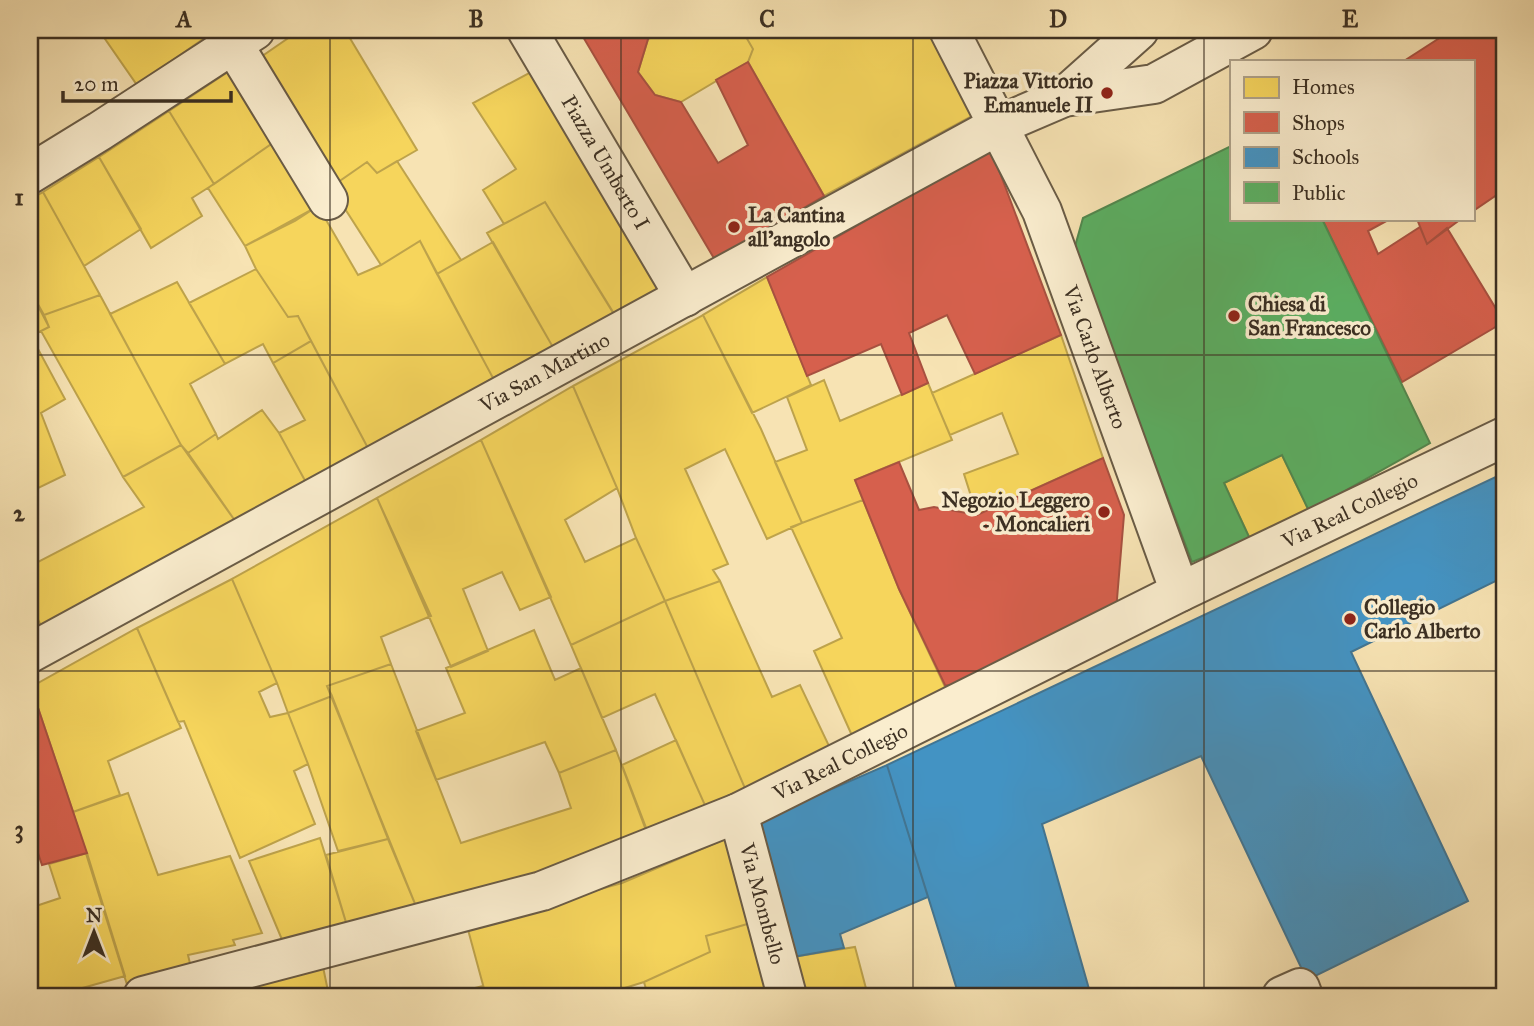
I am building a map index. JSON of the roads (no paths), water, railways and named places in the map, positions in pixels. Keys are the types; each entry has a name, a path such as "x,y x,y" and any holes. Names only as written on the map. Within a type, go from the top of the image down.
{"street":[{"name":"Piazza Umberto I","path":"527,30 685,297"},
{"name":"Via Carlo Alberto","path":"949,30 1042,211 1180,592"},
{"path":"1064,97 1139,30"},
{"path":"1064,97 1154,84 1253,30"},
{"path":"30,174 244,37 328,200"},
{"name":"Via San Martino","path":"30,651 999,125 1064,97"},
{"name":"Via Real Collegio","path":"143,996 542,891 738,813 1180,592 1504,437"},
{"name":"Via Mombello","path":"738,813 787,996"}],"place":[{"name":"Piazza Vittorio Emanuele II","path":"1107,93"},
{"name":"La Cantina all’angolo","path":"734,227"},
{"name":"Chiesa di San Francesco","path":"1234,316"},
{"name":"Negozio Leggero - Moncalieri","path":"1104,512"},
{"name":"Collegio Carlo Alberto","path":"1350,619"}]}
